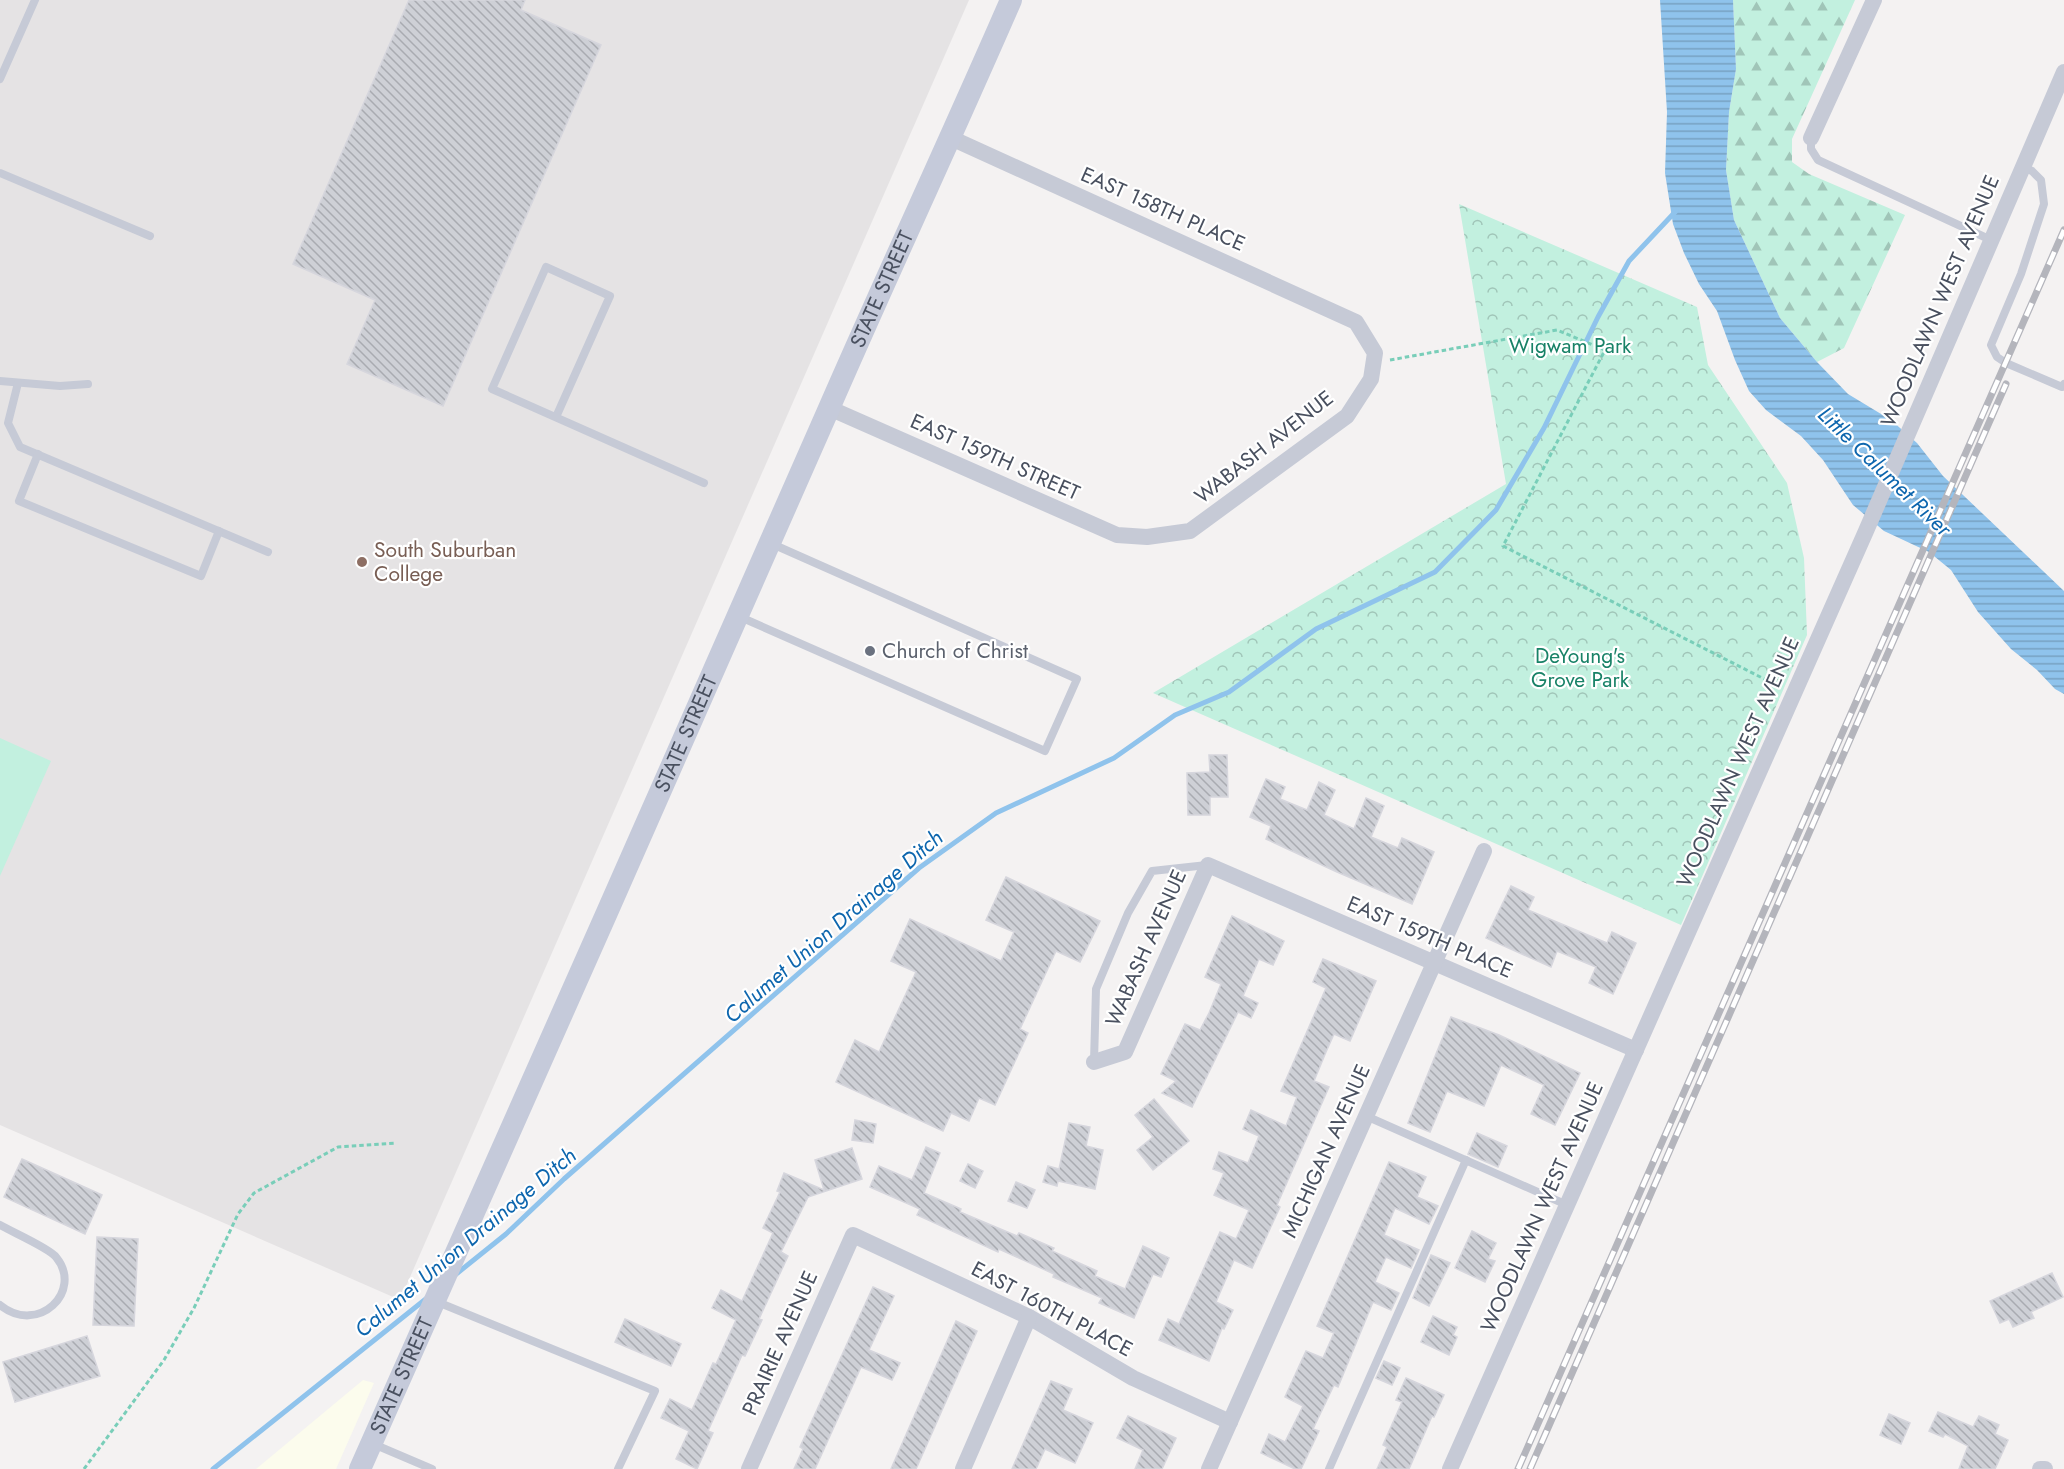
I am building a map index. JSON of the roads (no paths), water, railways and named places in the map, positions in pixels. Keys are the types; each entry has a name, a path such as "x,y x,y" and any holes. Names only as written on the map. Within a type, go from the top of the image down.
{"main road":[{"name":"STATE STREET","path":"360,1469 1011,0"}],"street":[{"path":"1811,138 1874,0"},
{"name":"WOODLAWN WEST AVENUE","path":"1450,1469 1866,531 2064,72"},
{"name":"EAST 158TH PLACE","path":"951,138 1356,322 1375,353 1373,363"},
{"name":"WABASH AVENUE","path":"1147,537 1190,531 1347,416 1371,379 1373,363"},
{"name":"EAST 159TH STREET","path":"829,408 1117,535 1147,537"},
{"name":"MICHIGAN AVENUE","path":"1209,1469 1484,851"},
{"name":"WABASH AVENUE","path":"1094,1062 1125,1052 1208,865"},
{"name":"EAST 159TH PLACE","path":"1208,865 1636,1050"},
{"name":"EAST 160TH PLACE","path":"853,1235 1029,1317 1133,1378 1230,1422"},
{"name":"PRAIRIE AVENUE","path":"749,1469 853,1235"},
{"path":"963,1469 1029,1317"}],"lane":[{"path":"0,79 35,0"},
{"path":"1811,138 1811,149 1818,160 1991,240"},
{"path":"2023,167 2032,171 2041,180 2044,204 2021,274 1991,345 1997,357 2006,363 2063,386"},
{"path":"0,173 150,236"},
{"path":"556,417 610,296 546,267 492,389 704,483"},
{"path":"0,381 60,386 88,384"},
{"path":"18,383 8,423 20,447 268,552"},
{"path":"38,454 19,501 201,576 219,531"},
{"path":"738,616 1045,751 1077,679 770,542"},
{"path":"1094,1062 1096,988 1128,913 1152,871 1208,865"},
{"path":"1366,1116 1567,1205"},
{"path":"1329,1469 1466,1160"},
{"path":"0,1225 55,1256 62,1266 64,1278 57,1301 48,1310 37,1315 25,1316 13,1313 0,1305"},
{"path":"435,1301 655,1390 618,1469"},
{"path":"371,1443 432,1469"}],"water":[{"name":"Little Calumet River","path":"1660,0 1733,0 1736,69 1729,112 1726,170 1734,220 1780,318 1848,394 1891,420 1917,443 1943,476 2064,591 2064,694 2055,689 2037,670 2011,649 1978,612 1951,570 1929,552 1884,531 1853,505 1823,460 1801,436 1766,410 1749,391 1717,311 1699,284 1673,224 1665,173 1667,112"}],"waterway":[{"name":"Calumet Union Drainage Ditch","path":"455,1275 506,1234 564,1179 919,868 996,813 1114,758 1175,715 1229,692 1316,629 1435,572 1496,510 1544,428 1598,317 1629,261 1676,211"},
{"name":"Calumet Union Drainage Ditch","path":"213,1469 427,1298"}],"railway":[{"path":"1518,1469 2064,230"},
{"path":"1530,1469 2006,384"}],"place":[{"name":"South Suburban College","path":"362,562"},
{"name":"Church of Christ","path":"870,651"}],"park label":[{"name":"Wigwam Park","path":"1570,346"},
{"name":"DeYoung's Grove Park","path":"1580,668"}]}
